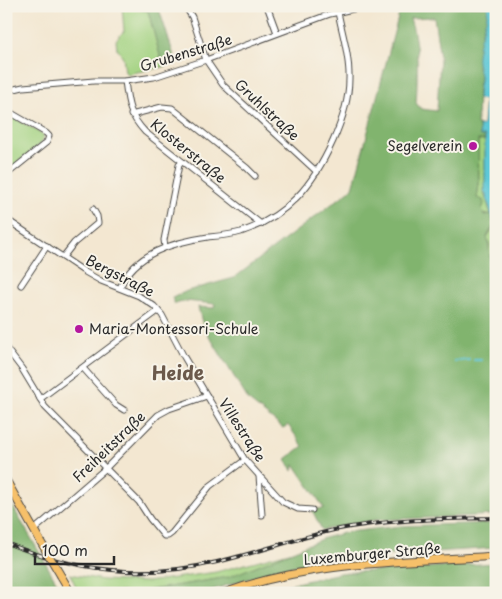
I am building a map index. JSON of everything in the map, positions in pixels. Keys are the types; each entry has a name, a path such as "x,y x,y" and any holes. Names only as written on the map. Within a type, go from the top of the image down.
{"main road":[{"path":"6,480 71,593"},
{"name":"Luxemburger Straße","path":"224,593 268,579 323,569 380,563 496,556"}],"street":[{"name":"Gruhlstraße","path":"185,6 192,17 206,60 224,85 317,172"},
{"path":"267,6 277,33"},
{"name":"Grubenstraße","path":"6,92 23,88 94,81 125,81 154,77 338,12 367,6"},
{"path":"120,288 123,280 139,262 165,246 188,240 233,234 261,224 286,209 300,194 317,172 340,126 349,92 350,76 338,12"},
{"name":"Klosterstraße","path":"125,81 128,106 131,114 146,132 261,224"},
{"path":"131,114 162,106 172,108 255,176"},
{"path":"6,110 49,136 47,142 6,175"},
{"path":"165,246 164,240 179,165 182,162"},
{"path":"63,257 74,243 98,223 93,209"},
{"name":"Bergstraße","path":"6,219 85,272 148,302 158,311"},
{"path":"21,285 46,246"},
{"path":"40,399 158,311"},
{"name":"Villestraße","path":"158,311 245,460 259,476 262,515"},
{"path":"6,348 22,369 45,407 139,502 161,534 168,536 172,533 210,486 245,460"},
{"path":"83,368 116,405 124,410"},
{"name":"Freiheitstraße","path":"34,530 106,468 158,415 169,409 207,396"},
{"path":"259,476 283,502 298,509 312,510"}],"green space":[{"path":"122,6 148,10 163,67 127,74 125,72 123,57 117,49 116,40 124,31"},
{"path":"124,6 158,6 176,62 163,67 148,11"},
{"path":"401,6 488,6 488,17 482,32 477,67 480,73 480,80 478,86 477,125 479,126 480,136 485,136 485,140 478,140 479,184 477,198 483,200 482,209 484,215 491,214 495,227 492,228 487,237 490,259 496,272 496,515 375,520 322,530 312,510 324,508 294,464 293,471 286,459 303,446 288,425 283,428 249,401 203,326 198,307 214,308 215,304 186,301 175,304 172,298 187,291 234,278 353,188","holes":["434,17 440,58 437,111 421,109 416,103 417,60 410,18"]},
{"path":"6,113 44,135 41,144 11,168 6,162"},
{"path":"478,140 485,140 485,189 483,190 491,214 484,216 482,209 484,204 477,198 479,184"},
{"path":"495,227 496,272 492,267 487,237 492,228"},
{"path":"6,495 63,593 6,593"},
{"path":"496,523 496,548 326,560 283,568 202,593 133,593 229,577 324,538 348,532 401,526"},
{"path":"293,551 229,577 133,593 77,589 70,574 103,580 147,582 216,572"},
{"path":"496,563 496,593 253,593 340,573"},
{"path":"77,589 133,593 79,593"}],"water":[{"path":"488,6 496,6 496,230 485,192 483,192 485,189 485,136 480,136 479,126 483,125 485,100 478,99 480,77 477,56"}],"waterway":[{"path":"455,361 469,360"},
{"path":"474,360 481,360"}],"railway":[{"path":"6,543 32,553 84,566 110,570 162,571 217,562 354,526 414,520 496,518"}],"place":[{"name":"Segelverein","path":"473,146"},
{"name":"Maria-Montessori-Schule","path":"79,329"}],"district":[{"name":"Heide","path":"178,373"}]}
